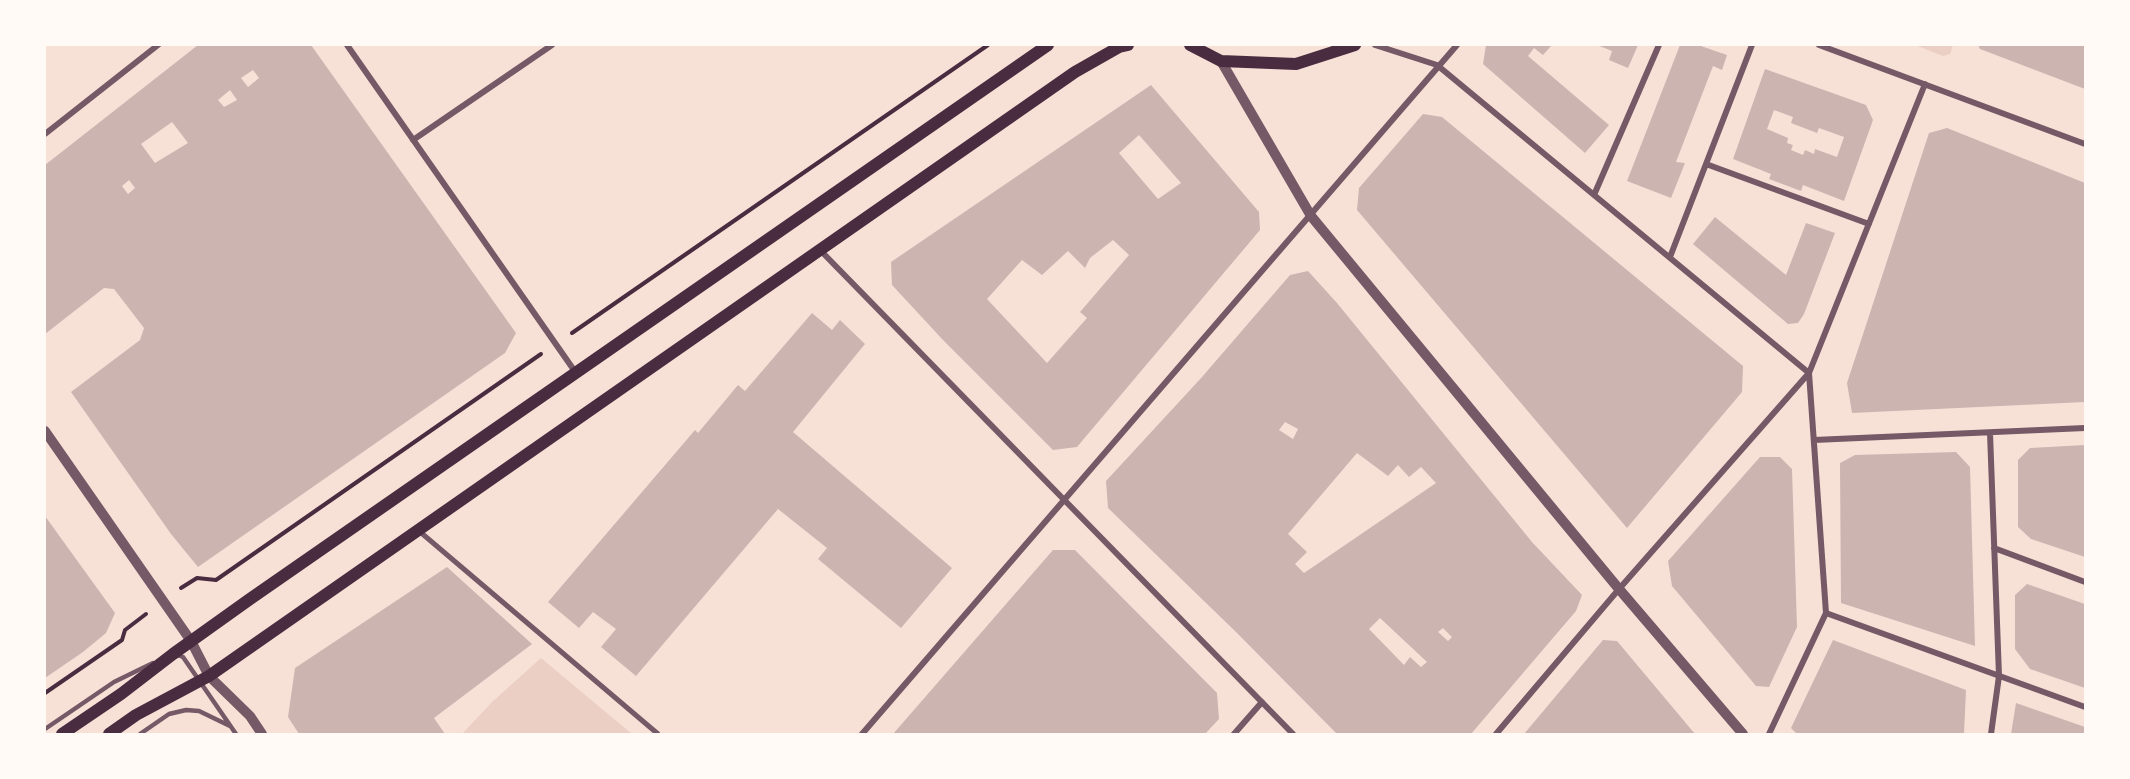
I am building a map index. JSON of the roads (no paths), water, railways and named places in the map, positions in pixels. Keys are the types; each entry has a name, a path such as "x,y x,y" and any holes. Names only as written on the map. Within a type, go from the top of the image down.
{"main road":[{"path":"62,734 121,694 191,641 1048,45"},
{"path":"109,734 136,715 204,679 1075,72 1119,47 1128,45"},
{"path":"1190,45 1221,61 1296,64 1355,45"}],"street":[{"path":"45,134 158,45"},
{"path":"347,45 576,373"},
{"path":"413,140 552,45"},
{"path":"1375,45 1437,65 1809,373 1826,613 1769,734"},
{"path":"862,734 1311,216 1437,65 1457,45"},
{"path":"1594,195 1659,45"},
{"path":"1670,257 1752,45"},
{"path":"1819,45 2085,144"},
{"path":"1221,61 1311,216 1743,734"},
{"path":"1496,734 1809,373 1925,84"},
{"path":"1706,164 1869,224"},
{"path":"819,250 1293,734"},
{"path":"1814,440 2085,428"},
{"path":"45,431 191,641 204,679 250,716 262,734"},
{"path":"1990,433 1999,676 1991,734"},
{"path":"418,530 658,734"},
{"path":"1994,548 2085,582"},
{"path":"1826,613 2085,707"},
{"path":"1234,734 1262,702"}],"lane":[{"path":"45,729 114,682 173,654 183,657 204,679 236,734"},
{"path":"140,734 169,714 186,710 199,711 232,728"}]}
